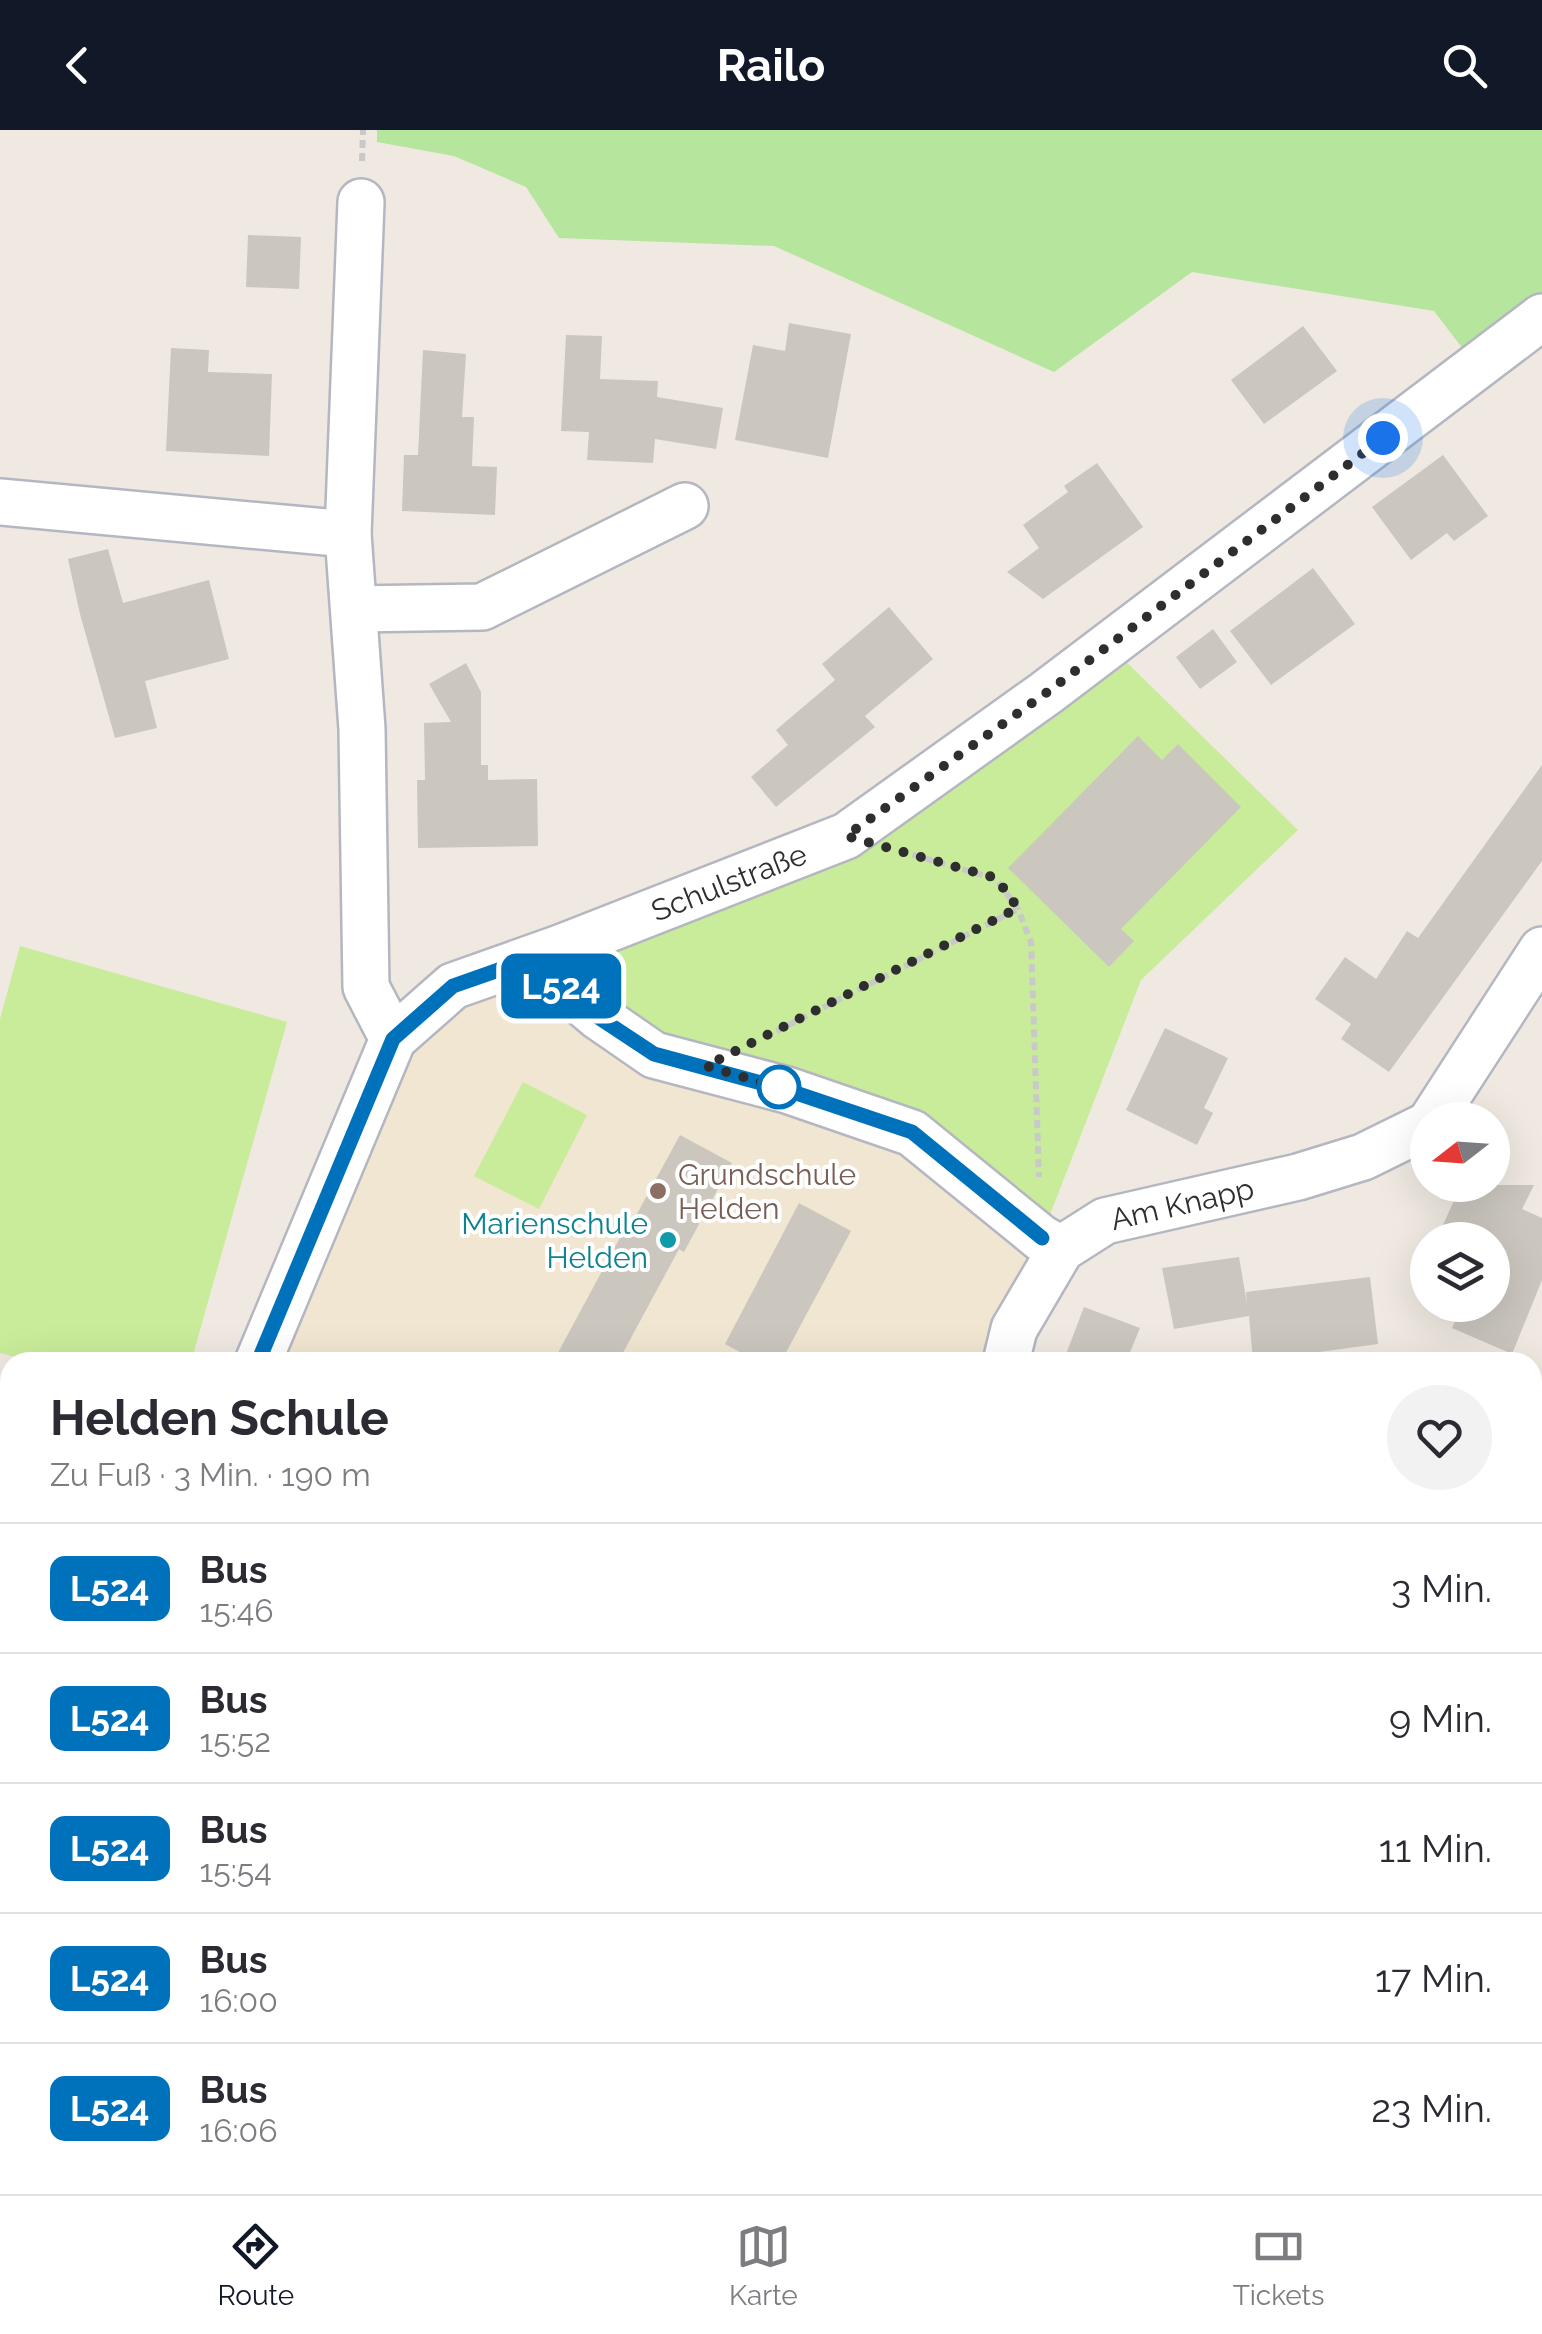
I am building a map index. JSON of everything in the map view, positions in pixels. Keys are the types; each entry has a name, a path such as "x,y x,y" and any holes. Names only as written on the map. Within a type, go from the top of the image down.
{"street":[{"path":"361,202 348,534 362,729 366,987 393,1039"},
{"name":"Schulstraße","path":"262,1352 393,1039 453,986 846,836 1046,693 1542,318"},
{"path":"0,502 348,534"},
{"path":"354,609 482,607 685,506"},
{"name":"Am Knapp","path":"1443,1102 1542,950"},
{"path":"530,959 598,1017 654,1054 787,1090 912,1132 1051,1244"},
{"name":"Am Knapp","path":"1008,1352 1051,1244 1105,1221 1298,1177 1363,1158 1410,1133"}],"path":[{"path":"846,836 996,878 1018,908 1031,942 1051,1244"},
{"path":"706,1066 1018,908"}],"shaded area":[{"name":"Grundschule Helden","path":"530,959 912,1133 1061,1249 1011,1352 262,1352 393,1039"}],"green space":[{"path":"377,130 1542,130 1542,317 1476,366 1434,311 1192,272 1054,372 774,246 559,238 526,187 454,156 377,142"},
{"path":"1109,645 1298,830 1141,980 1041,1238 912,1133 599,1017 560,948 846,836"},
{"path":"20,946 287,1022 194,1352 0,1352 0,1019"},
{"path":"523,1082 587,1115 539,1209 474,1176"}],"building":[{"path":"248,235 301,237 299,289 246,287"},
{"path":"789,323 851,334 828,458 735,440 753,345 785,351"},
{"path":"1303,326 1337,371 1264,424 1231,380"},
{"path":"566,335 602,336 600,379 658,381 657,397 723,408 716,449 655,439 653,463 587,460 589,432 561,431"},
{"path":"171,348 209,350 208,372 272,374 269,456 166,451"},
{"path":"423,350 466,354 462,417 474,417 472,466 497,467 495,515 402,511 404,455 418,455"},
{"path":"1443,455 1488,516 1454,541 1447,533 1411,560 1372,507"},
{"path":"1097,463 1143,527 1043,599 1007,572 1039,548 1023,525 1068,492 1064,486"},
{"path":"108,549 123,603 209,580 229,659 145,681 157,728 115,738 68,559"},
{"path":"1313,568 1355,624 1271,685 1230,631"},
{"path":"889,607 933,659 865,716 875,727 776,807 751,777 788,745 776,730 835,680 822,664"},
{"path":"1213,629 1237,662 1200,689 1176,657"},
{"path":"466,663 481,692 481,765 488,765 488,780 537,779 538,846 418,848 417,780 425,780 424,723 451,722 429,684"},
{"path":"1138,736 1162,760 1178,744 1241,807 1121,929 1134,941 1109,967 1008,868"},
{"path":"1542,765 1542,861 1389,1072 1341,1039 1351,1024 1315,999 1345,957 1376,979 1407,931 1418,938"},
{"path":"1165,1028 1228,1058 1204,1108 1213,1113 1197,1145 1126,1110"},
{"path":"680,1135 732,1163 684,1252 679,1249 623,1352 558,1352 629,1221 632,1223"},
{"path":"1510,1185 1534,1185 1522,1209 1542,1218 1542,1280 1513,1352 1452,1328 1455,1322 1510,1322 1510,1222 1444,1222 1453,1202 1510,1202"},
{"path":"799,1203 851,1231 786,1352 740,1352 725,1344"},
{"path":"1239,1257 1247,1304 1246,1292 1370,1277 1378,1344 1319,1352 1252,1352 1249,1316 1174,1329 1162,1268"},
{"path":"1084,1307 1140,1328 1130,1352 1067,1352"}],"bus line":[{"name":"L524","path":"262,1352 393,1039 453,986 530,959 598,1017 654,1054 787,1090 912,1132 1042,1238"}],"place":[{"name":"Grundschule Helden","path":"658,1191"},
{"name":"Marienschule Helden","path":"668,1240"}],"route":[{"path":"779,1087 787,1090 706,1066 1018,908 996,878 846,836 1046,693 1383,438"}]}
